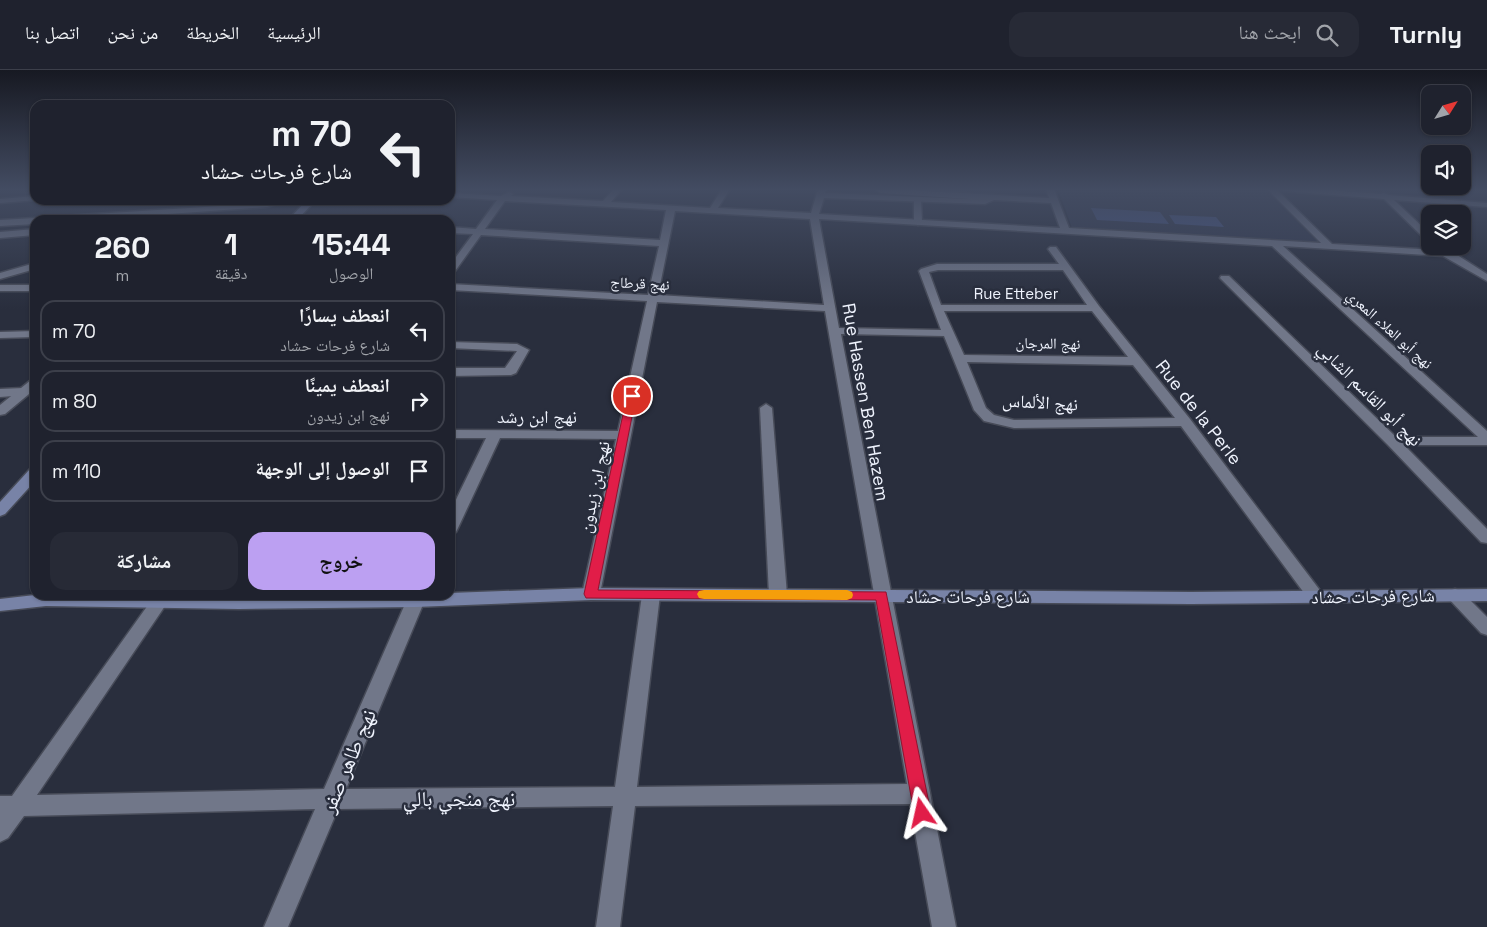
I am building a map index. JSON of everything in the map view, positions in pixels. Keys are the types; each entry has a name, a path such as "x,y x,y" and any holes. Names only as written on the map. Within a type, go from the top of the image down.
{"main road":[{"path":"0,511 30,478"},
{"name":"شارع فرحات حشاد","path":"455,597 591,594 1487,596"},
{"name":"شارع فرحات حشاد","path":"0,605 46,600 159,602 214,600"}],"street":[{"name":"نهج ابن زيدون","path":"591,594 666,229"},
{"name":"Rue Hassen Ben Hazem","path":"816,229 829,308 835,331 944,927"},
{"path":"1047,229 1421,249"},
{"path":"1312,229 1328,245"},
{"path":"455,230 662,243"},
{"path":"455,265 480,231"},
{"path":"0,235 30,232"},
{"name":"نهج أبو العلاء المعري","path":"1273,242 1487,439"},
{"name":"Rue de la Perle","path":"1053,249 1095,308 1185,422 1316,597"},
{"path":"1449,255 1487,278"},
{"path":"0,276 30,267"},
{"name":"نهج الألماس","path":"1066,267 930,267 924,271 937,308 960,358 980,410 989,418 1000,422 1034,424 1185,422"},
{"name":"نهج أبو القاسم الشابي","path":"1225,278 1392,441 1487,538"},
{"name":"نهج قرطاج","path":"455,287 829,308"},
{"path":"0,288 30,288"},
{"name":"Rue Etteber","path":"937,308 1095,308"},
{"path":"835,331 949,332"},
{"path":"0,335 30,334"},
{"path":"455,345 516,347 523,350 512,370 507,372 455,372"},
{"name":"نهج المرجان","path":"960,358 1135,360"},
{"path":"0,411 30,387"},
{"path":"0,393 23,392"},
{"path":"766,408 778,594"},
{"name":"نهج ابن رشد","path":"455,434 624,435"},
{"path":"455,517 494,434"},
{"path":"1392,441 1487,439"},
{"path":"608,927 651,594"},
{"path":"1455,595 1487,628"},
{"name":"نهج طاهر صفر","path":"276,927 416,600"},
{"path":"0,831 9,806 159,602"},
{"name":"نهج منجي بالي","path":"9,806 332,799 919,794"}],"shaded area":[{"path":"1089,229 1305,229 1318,242"}],"slow traffic":[{"path":"704,594 847,595"}],"route":[{"path":"632,396 591,594 882,595 922,813"}]}
